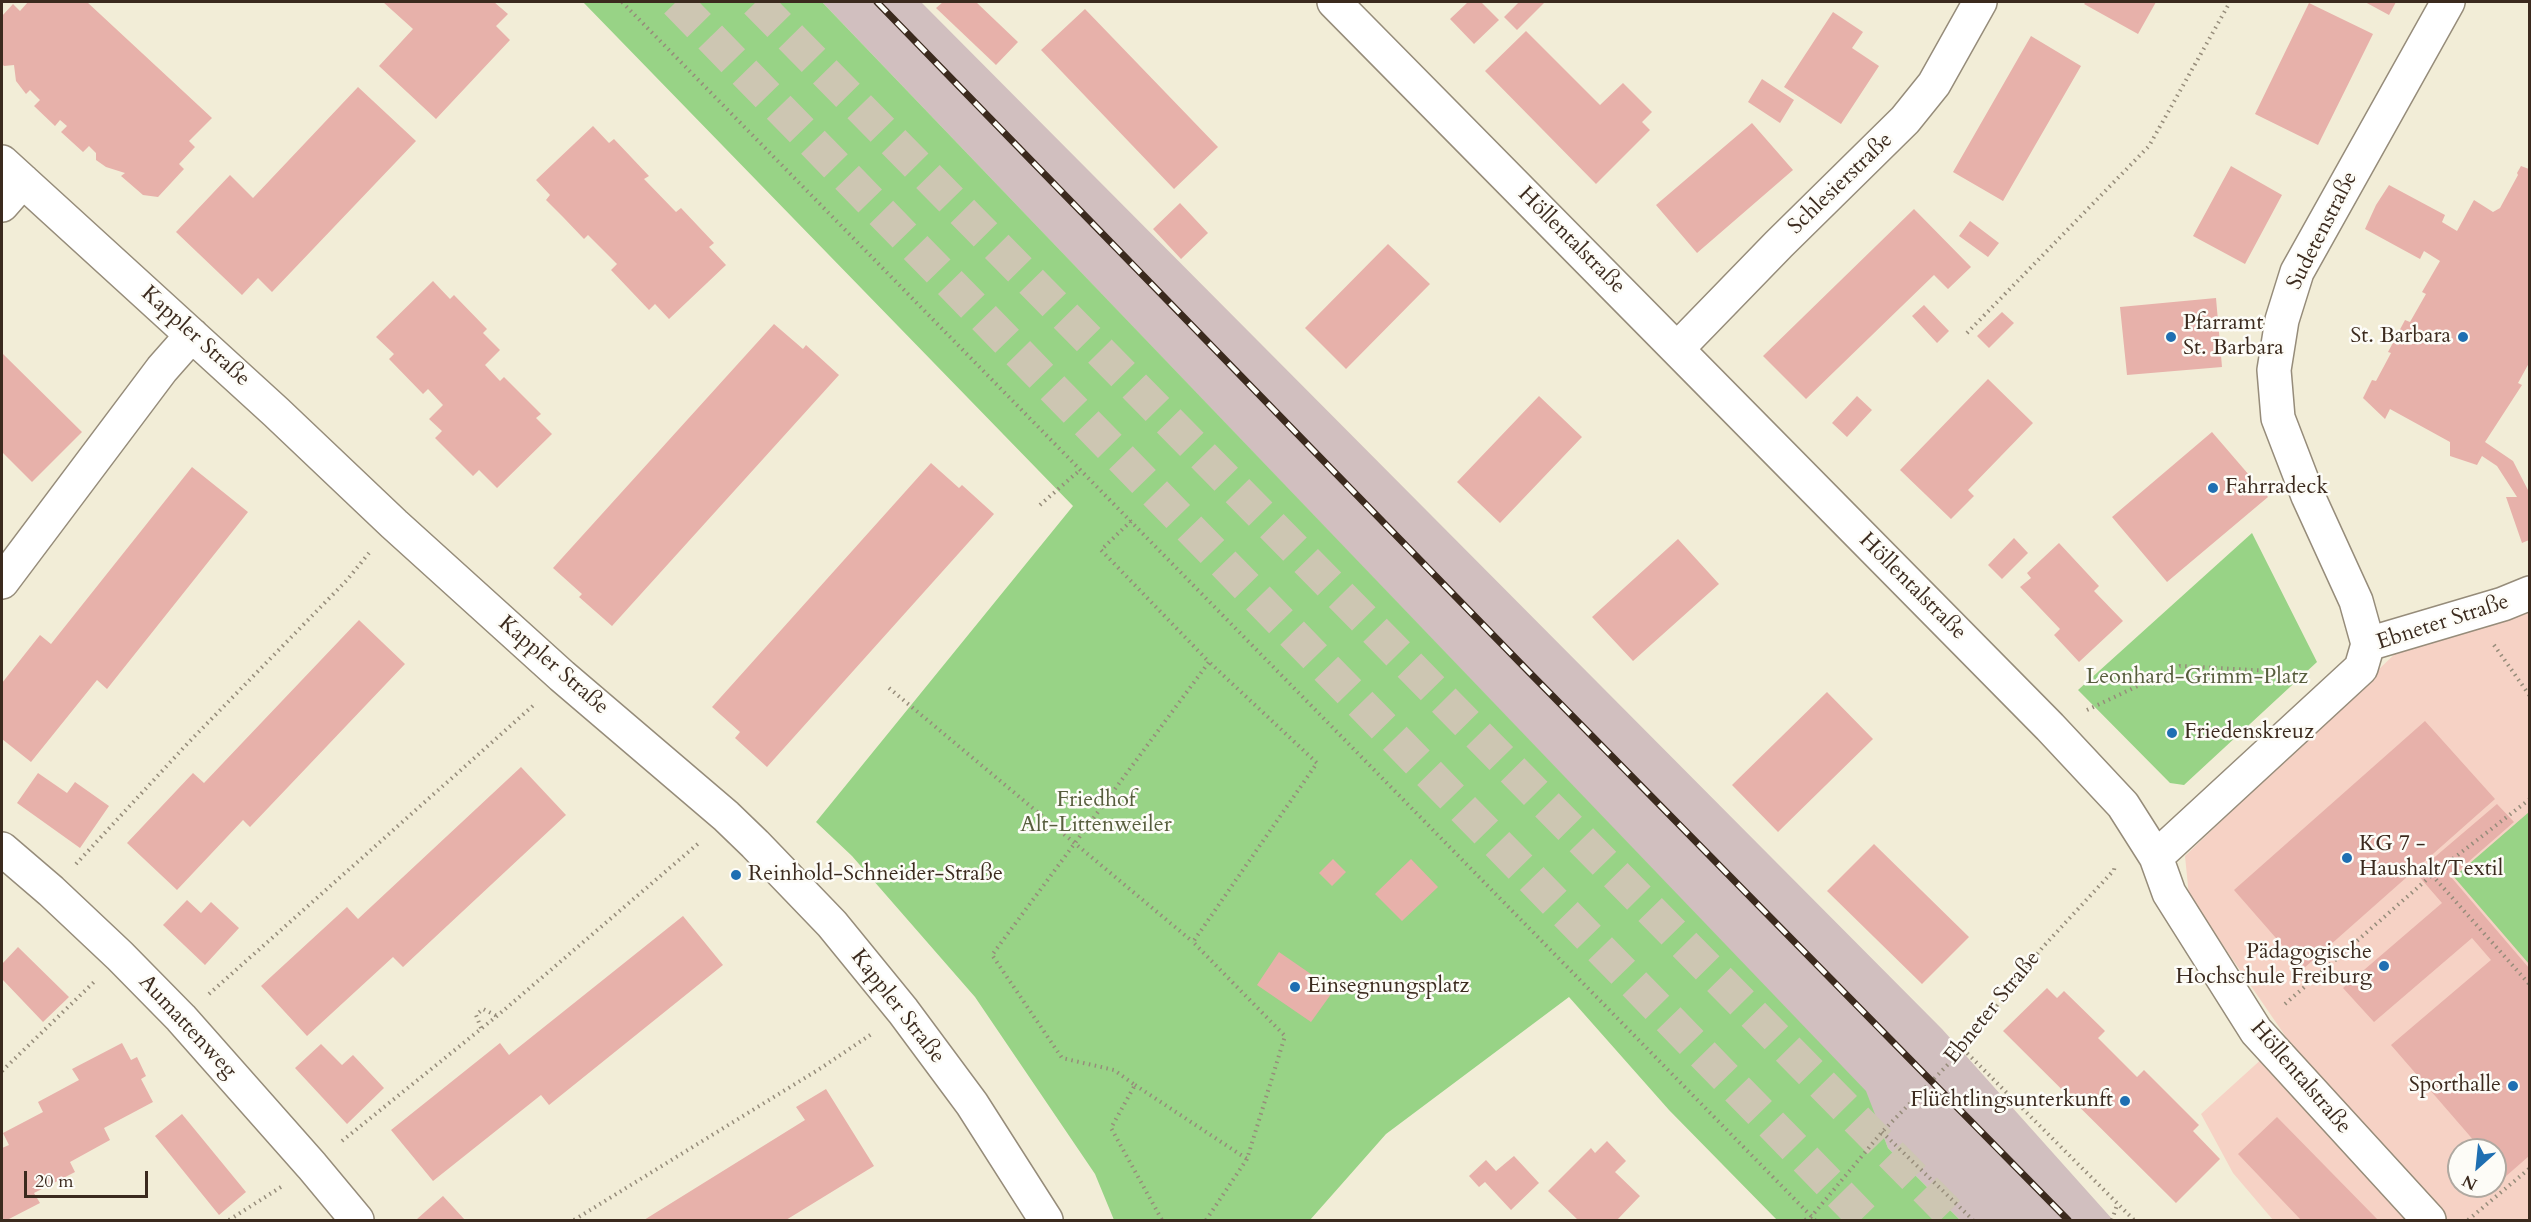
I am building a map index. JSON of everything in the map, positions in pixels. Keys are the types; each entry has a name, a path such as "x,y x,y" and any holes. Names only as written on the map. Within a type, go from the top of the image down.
{"street":[{"name":"Höllentalstraße","path":"1334,2 1678,348 2050,727 2123,805 2156,857 2169,893 2256,1031 2429,1221"},
{"name":"Schlesierstraße","path":"1678,348 1779,244 1905,120 1934,84 1980,2"},
{"name":"Sudetenstraße","path":"2368,644 2356,601 2308,496 2278,418 2274,370 2282,320 2297,272 2448,2"},
{"name":"Kappler Straße","path":"9,183 192,335 394,524 562,676 726,816 832,924 903,1011 972,1104 1046,1221"},
{"path":"2,582 162,369 192,335"},
{"name":"Ebneter Straße","path":"2156,857 2361,668 2368,644 2503,604 2529,593"},
{"name":"Aumattenweg","path":"2,849 51,891 120,956 181,1018 312,1166 357,1221"}],"path":[{"path":"622,2 1813,1219"},
{"path":"1967,333 2148,146 2230,2"},
{"path":"1040,505 1080,470"},
{"path":"1131,521 1101,550 1209,662 1317,763 1192,942"},
{"path":"51,891 188,743 347,580"},
{"path":"1209,662 992,955 1062,1058 1114,1070 1247,1159"},
{"path":"2050,727 2180,666 2289,672 2332,695"},
{"path":"889,688 1192,942 1285,1036 1247,1159 1206,1221"},
{"path":"181,1018 517,721"},
{"path":"2256,1031 2432,875 2529,799"},
{"name":"Ebneter Straße","path":"1805,1221 1813,1219 1882,1132 1964,1049 2042,948 2114,870 2123,805"},
{"path":"229,1221 312,1166 496,1016 698,844"},
{"path":"2432,875 2529,985"},
{"path":"2,1071 120,956"},
{"path":"481,1028 476,1015 483,1009 496,1016"},
{"path":"574,1221 833,1060 903,1011"},
{"path":"1964,1049 2134,1221"},
{"path":"1135,1085 1111,1128 1162,1221"},
{"path":"1882,1132 1973,1221"},
{"path":"2468,1221 2529,1168"},
{"path":"2112,1221 2117,1205"}],"shaded area":[{"path":"822,2 921,2 1942,1029 2113,1220 1960,1220 1888,1148 1865,1091"},
{"name":"Pädagogische Hochschule Freiburg","path":"2529,581 2529,1220 2273,1220 2233,1173 2201,1114 2286,1037 2189,896 2185,856 2430,620"}],"green space":[{"name":"Friedhof Alt-Littenweiler","path":"583,2 822,2 1866,1091 1888,1148 1960,1220 1777,1220 1669,1110 1569,997 1386,1134 1310,1220 1114,1220 1095,1174 975,997 852,856 816,822 1073,506"},
{"name":"Leonhard-Grimm-Platz","path":"2252,533 2317,662 2184,785 2170,783 2078,690"},
{"path":"2529,812 2529,964 2454,877"}],"building":[{"path":"28,2 87,2 212,118 189,141 195,147 179,164 184,169 158,197 143,195 121,176 125,173 106,167 96,160 96,153 89,146 83,152 61,132 67,126 60,120 55,126 34,106 40,100 30,90 26,94 16,81 14,65 4,66 2,64 2,16 13,4 20,11"},
{"path":"383,2 494,2 508,14 496,26 510,40 436,119 379,66 413,29"},
{"path":"943,2 976,2 1018,42 996,65 936,8"},
{"path":"1468,2 1481,2 1499,20 1474,44 1450,19"},
{"path":"1519,2 1545,2 1517,30 1504,17"},
{"path":"2086,2 2156,2 2138,34 2084,4"},
{"path":"2365,2 2396,2 2389,15"},
{"path":"2309,3 2373,34 2318,145 2255,114"},
{"path":"1085,9 1218,147 1174,189 1041,50"},
{"path":"1833,12 1863,32 1852,48 1879,66 1841,124 1784,87"},
{"path":"1526,31 1600,105 1623,83 1652,112 1642,122 1650,130 1596,184 1485,71"},
{"path":"2031,36 2081,66 2003,201 1953,172"},
{"path":"1762,79 1794,100 1780,123 1748,102"},
{"path":"358,87 416,141 272,292 258,278 242,295 176,232 230,175 253,198"},
{"path":"1752,123 1793,170 1697,253 1656,205"},
{"path":"593,126 609,143 614,139 649,176 644,179 676,212 681,208 714,243 709,247 726,265 669,319 655,304 649,310 611,270 617,264 588,235 584,239 546,200 550,195 536,180"},
{"path":"2231,166 2282,195 2245,264 2193,236"},
{"name":"St. Barbara","path":"2521,166 2529,169 2529,363 2518,383 2522,385 2485,442 2513,461 2529,492 2529,540 2522,543 2506,497 2517,497 2497,466 2482,456 2477,465 2450,456 2450,442 2390,409 2385,419 2363,398 2372,380 2376,381 2405,320 2410,322 2426,294 2422,292 2440,261 2424,251 2420,259 2365,229 2376,205 2389,185 2445,215 2442,222 2457,231 2474,200 2493,212 2500,208"},
{"path":"1180,203 1208,233 1181,259 1153,229"},
{"path":"1914,209 1971,267 1948,289 1934,275 1806,399 1763,356"},
{"path":"1970,221 1999,243 1988,257 1959,236"},
{"path":"1388,244 1430,284 1346,369 1305,328"},
{"path":"433,281 450,299 454,295 487,329 483,333 500,350 485,365 500,381 504,377 541,414 536,418 552,434 497,488 479,470 473,476 435,438 442,431 429,419 443,405 428,389 423,394 389,359 394,354 376,337"},
{"name":"Pfarramt St. Barbara","path":"2216,298 2222,367 2127,375 2120,307"},
{"path":"1924,305 1949,331 1937,343 1912,316"},
{"path":"2002,312 2014,323 1989,348 1977,336"},
{"path":"774,324 803,349 806,345 839,375 612,626 579,597 582,594 553,568"},
{"path":"2,353 82,432 32,482 2,452"},
{"path":"1988,379 2033,423 1968,490 1974,496 1951,519 1900,470"},
{"path":"1539,396 1582,437 1500,523 1457,482"},
{"path":"1857,396 1872,410 1847,437 1832,423"},
{"path":"2212,432 2268,497 2167,582 2112,517"},
{"path":"931,463 959,488 962,485 994,514 767,767 735,738 740,732 712,707"},
{"path":"192,467 248,512 107,689 97,680 31,762 2,739 2,683 40,635 51,644"},
{"path":"2014,538 2028,553 2002,579 1988,565"},
{"path":"1678,539 1719,584 1633,661 1592,617"},
{"path":"2059,543 2099,586 2094,591 2123,621 2079,662 2054,635 2060,629 2020,587 2031,578 2027,573"},
{"path":"359,620 405,664 250,827 243,820 177,890 127,843 193,773 204,783"},
{"path":"1827,692 1873,739 1778,832 1732,785"},
{"path":"2425,721 2495,799 2303,969 2234,890"},
{"path":"521,767 566,815 403,967 393,957 307,1036 261,986 347,907 358,919"},
{"path":"38,773 67,793 75,782 109,806 80,848 17,803"},
{"path":"2497,804 2514,822 2451,877 2529,968 2529,1156 2507,1175 2507,1138 2472,1138 2391,1045 2491,960 2472,938 2374,1022 2343,988 2442,903 2416,873"},
{"path":"1874,844 1969,937 1922,984 1827,891"},
{"path":"1333,859 1346,872 1332,886 1319,873"},
{"path":"1411,859 1438,887 1402,921 1375,894"},
{"path":"187,900 201,913 211,902 239,928 205,965 163,925"},
{"path":"683,916 723,965 549,1105 541,1095 433,1181 391,1130 500,1043 509,1055"},
{"path":"18,947 69,997 43,1022 2,979 2,964"},
{"name":"Einsegnungsplatz","path":"1279,952 1334,990 1311,1022 1257,985"},
{"name":"Flüchtlingsunterkunft","path":"2047,988 2057,998 2064,991 2105,1031 2098,1038 2137,1077 2144,1070 2199,1125 2193,1131 2220,1159 2176,1203 2003,1031"},
{"path":"122,1043 131,1060 137,1057 146,1076 141,1079 153,1102 104,1128 110,1140 70,1162 75,1172 34,1193 40,1203 7,1220 2,1220 2,1148 9,1145 3,1133 43,1112 38,1102 79,1080 72,1069"},
{"path":"321,1044 342,1065 353,1055 384,1088 347,1124 295,1068"},
{"path":"826,1089 874,1166 786,1220 644,1220 805,1120 796,1107"},
{"path":"182,1114 246,1192 219,1215 155,1136"},
{"path":"2277,1117 2378,1220 2301,1220 2238,1154"},
{"path":"1607,1141 1626,1161 1615,1172 1640,1196 1617,1220 1578,1220 1548,1191 1591,1148 1595,1153"},
{"path":"1514,1156 1539,1183 1511,1210 1485,1182 1479,1187 1469,1176 1486,1160 1496,1171"},
{"path":"443,1196 465,1220 417,1219"}],"tunnel":[{"path":"676,2 1865,1220"},
{"path":"756,2 1956,1220"}],"railway":[{"path":"877,2 1527,670 2068,1220"}],"place":[{"name":"Pfarramt St. Barbara","path":"2171,337"},
{"name":"St. Barbara","path":"2463,337"},
{"name":"Fahrradeck","path":"2213,488"},
{"name":"Friedenskreuz","path":"2172,733"},
{"name":"KG 7 - Haushalt/Textil","path":"2347,858"},
{"name":"Reinhold-Schneider-Straße","path":"736,875"},
{"name":"Pädagogische Hochschule Freiburg","path":"2384,966"},
{"name":"Einsegnungsplatz","path":"1295,987"},
{"name":"Sporthalle","path":"2513,1086"},
{"name":"Flüchtlingsunterkunft","path":"2125,1101"}]}
